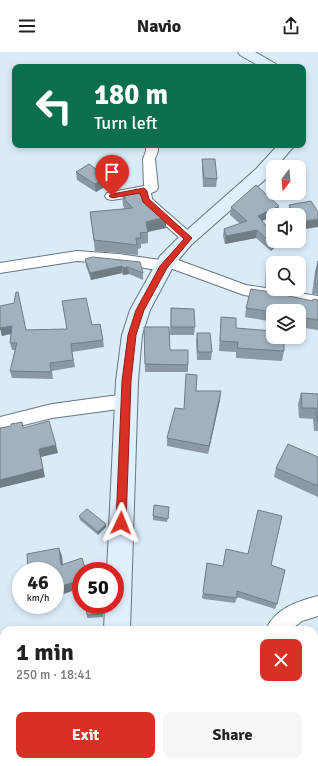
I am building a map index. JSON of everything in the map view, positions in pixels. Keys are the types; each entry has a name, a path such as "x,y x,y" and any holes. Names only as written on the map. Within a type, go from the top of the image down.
{"main road":[{"path":"245,52 267,64"},
{"path":"117,626 126,401 132,335 140,310 166,264 188,238 262,173 284,148"}],"street":[{"path":"112,196 144,191 151,188 149,159 152,148"},
{"path":"144,191 145,200 188,238"},
{"path":"0,268 77,256 166,264 244,290 318,302"},
{"path":"0,424 52,411 126,401"},
{"path":"280,626 285,620 298,612 318,606"}],"building":[{"path":"202,159 215,159 217,179 204,178"},
{"path":"89,164 107,177 95,184 76,172"},
{"path":"256,185 266,194 266,200 272,200 279,206 275,208 266,208 266,212 258,216 266,226 266,238 257,230 226,236 224,229 247,221 231,207"},
{"path":"137,189 139,194 166,217 146,222 148,232 140,233 141,238 136,238 137,245 94,240 90,212 133,208 122,195"},
{"path":"311,201 318,212 318,219 306,221 306,208 291,208 289,205"},
{"path":"93,257 140,262 143,273 128,267 123,268 122,266 90,273 85,259"},
{"path":"318,261 318,285 315,284"},
{"path":"251,289 266,291 266,296 289,296 313,301 313,299 318,300 318,320 306,318 306,304 266,304 266,311 246,308"},
{"path":"16,292 18,292 26,330 67,329 62,301 86,298 92,325 100,324 103,340 71,344 73,360 50,363 51,372 10,371 17,343 10,343 12,326 0,328 0,306 14,303"},
{"path":"171,308 194,309 195,327 171,327"},
{"path":"221,317 236,318 236,328 266,330 266,344 284,344 284,351 237,348 238,342 220,341"},
{"path":"144,327 169,327 170,350 188,350 188,365 145,364"},
{"path":"197,333 210,333 212,352 198,352"},
{"path":"186,374 197,375 196,391 221,391 209,446 167,438 175,408 184,409"},
{"path":"301,393 318,394 318,421 316,408 302,408"},
{"path":"49,421 56,445 39,449 43,469 0,480 0,428 22,422 23,428"},
{"path":"288,444 318,457 318,486 276,468"},
{"path":"154,505 169,507 168,519 153,516"},
{"path":"87,509 106,524 98,532 79,516"},
{"path":"258,510 282,516 271,565 285,570 277,604 237,591 237,598 205,594 203,592 207,563 223,566 226,549 248,554"},
{"path":"59,548 61,562 27,562 27,554"},
{"path":"82,558 83,562 72,562 72,582 64,586 64,564"}],"route":[{"path":"112,196 144,191 145,200 188,238 164,266 140,310 132,335 127,381 121,523"}]}
